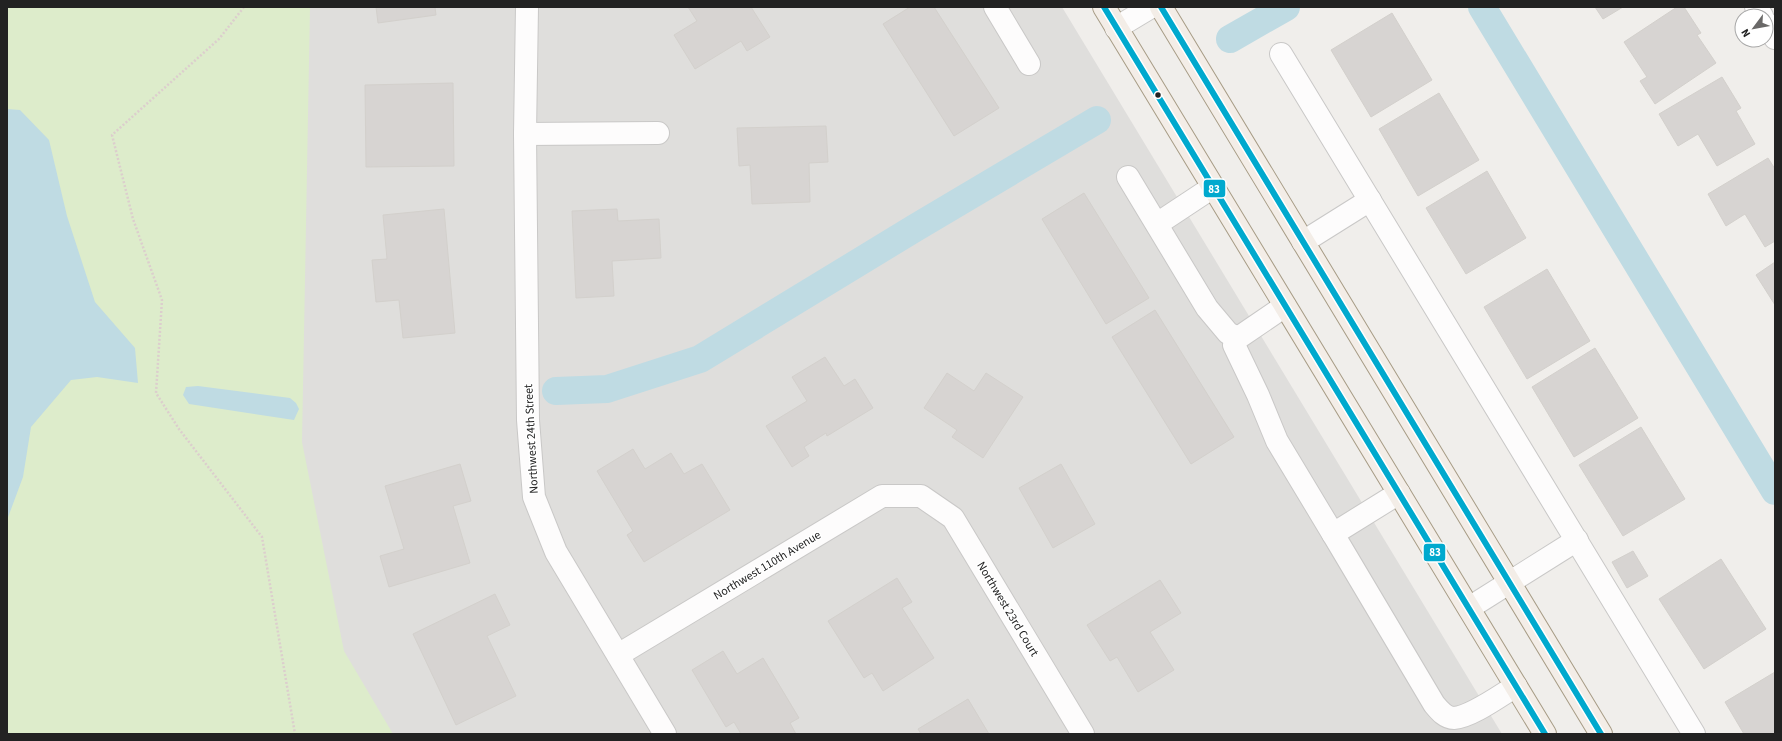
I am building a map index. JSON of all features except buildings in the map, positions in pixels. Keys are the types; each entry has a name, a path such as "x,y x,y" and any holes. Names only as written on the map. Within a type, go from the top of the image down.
{"main road":[{"path":"1104,7 1545,734"},
{"path":"1160,7 1601,734"}],"street":[{"name":"Northwest 24th Street","path":"527,7 525,134 528,420 534,497 556,552 665,734"},
{"path":"995,7 1029,64"},
{"path":"1116,28 1151,7"},
{"path":"1281,54 1694,734"},
{"path":"525,134 658,133"},
{"path":"1128,177 1207,308 1228,333 1238,338"},
{"path":"1157,224 1213,187"},
{"path":"1303,242 1370,200"},
{"path":"1285,306 1238,338 1234,345 1258,396 1277,442 1434,704 1443,714 1454,718 1472,712 1516,686"},
{"path":"1333,534 1399,494"},
{"name":"Northwest 110th Avenue","path":"618,656 882,496 922,496"},
{"name":"Northwest 23rd Court","path":"922,496 953,518 1083,734"},
{"path":"1469,608 1577,540"}],"path":[{"path":"244,7 219,38 112,135 133,219 162,300 156,393 179,429 262,537 295,734"}],"shaded area":[{"path":"7,7 1062,7 1502,734 7,734"}],"green space":[{"path":"7,7 310,7 302,442 344,651 393,734 7,734"}],"water":[{"path":"7,109 20,110 49,140 67,216 95,302 135,348 138,383 97,377 71,380 31,427 23,477 7,520"},
{"path":"198,386 290,398 296,403 299,409 294,420 189,404 183,395 186,387"}],"waterway":[{"path":"1230,39 1286,7"},
{"path":"1482,7 1775,491"},
{"path":"556,391 607,389 700,359 915,228 1097,120"}],"transit line":[{"name":"83","path":"1104,7 1545,734"},
{"name":"83","path":"1161,7 1601,734"}]}
